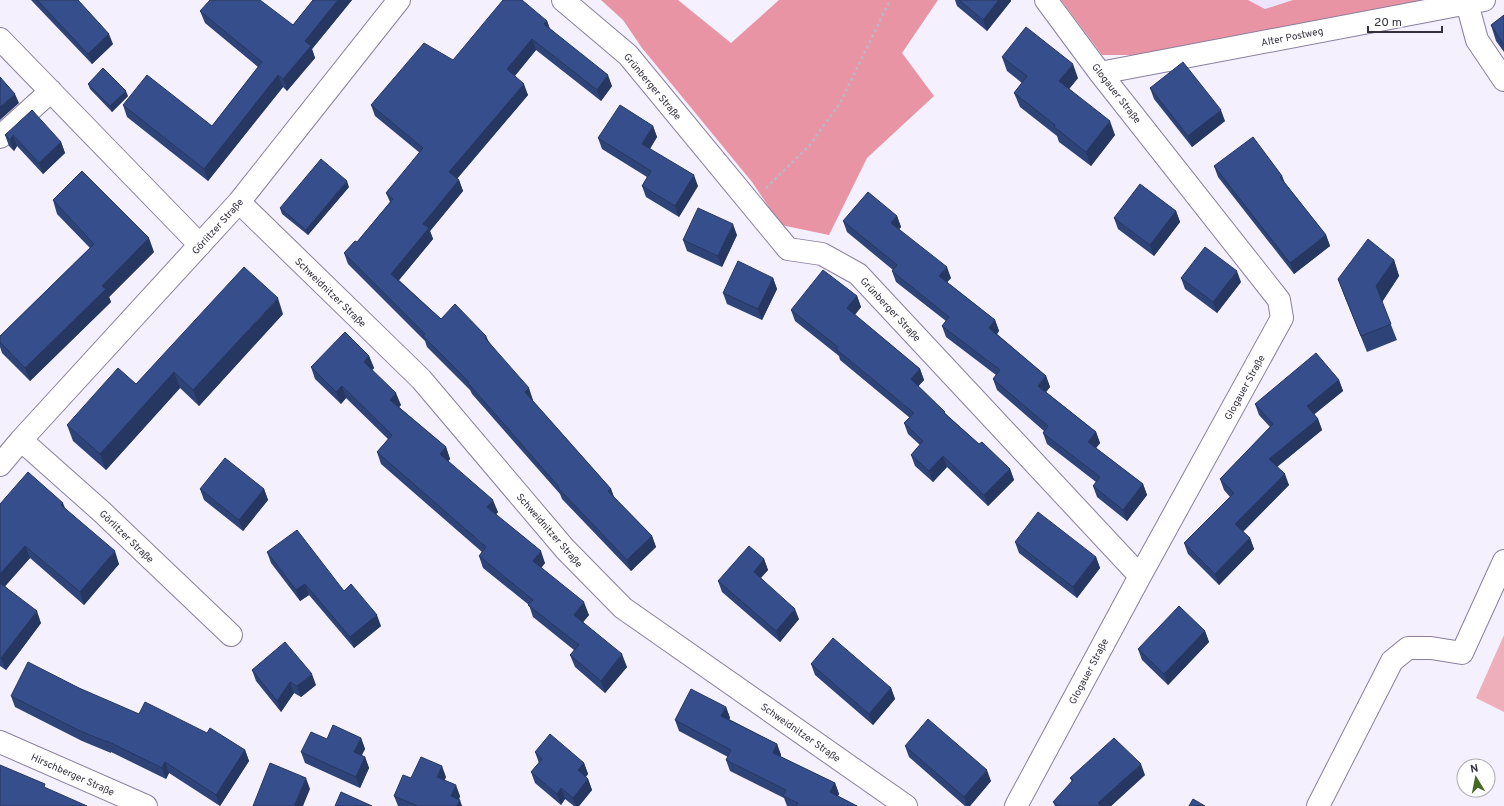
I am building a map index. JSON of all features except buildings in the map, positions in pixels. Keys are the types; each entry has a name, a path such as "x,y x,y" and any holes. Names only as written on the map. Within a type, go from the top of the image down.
{"street":[{"name":"Görlitzer Straße","path":"0,465 21,440 239,202 399,0"},
{"name":"Grünberger Straße","path":"563,0 628,55 788,249 822,254 858,274 1140,576"},
{"name":"Glogauer Straße","path":"1016,806 1140,576 1282,318 1279,300 1100,73 1046,0"},
{"name":"Alter Postweg","path":"1100,73 1476,2"},
{"path":"1476,2 1477,40 1504,80"},
{"path":"0,39 200,245"},
{"path":"0,137 51,91"},
{"name":"Schweidnitzer Straße","path":"239,202 421,379 565,549 623,608 906,806"},
{"name":"Görlitzer Straße","path":"21,440 102,512 231,635"},
{"path":"1318,806 1392,660 1408,648 1431,648 1462,653 1504,561"},
{"name":"Hirschberger Straße","path":"0,742 146,806"}],"path":[{"path":"750,203 809,146 840,103 890,0"}],"shaded area":[{"path":"601,0 678,0 731,43 779,0 938,0 902,53 934,96 867,158 829,235 781,225 752,182 642,48 623,20"},
{"path":"1061,0 1248,0 1265,9 1293,0 1439,0 1145,55 1102,55"},
{"path":"1248,0 1293,0 1265,9"},
{"path":"1504,635 1504,712 1476,698"}]}
